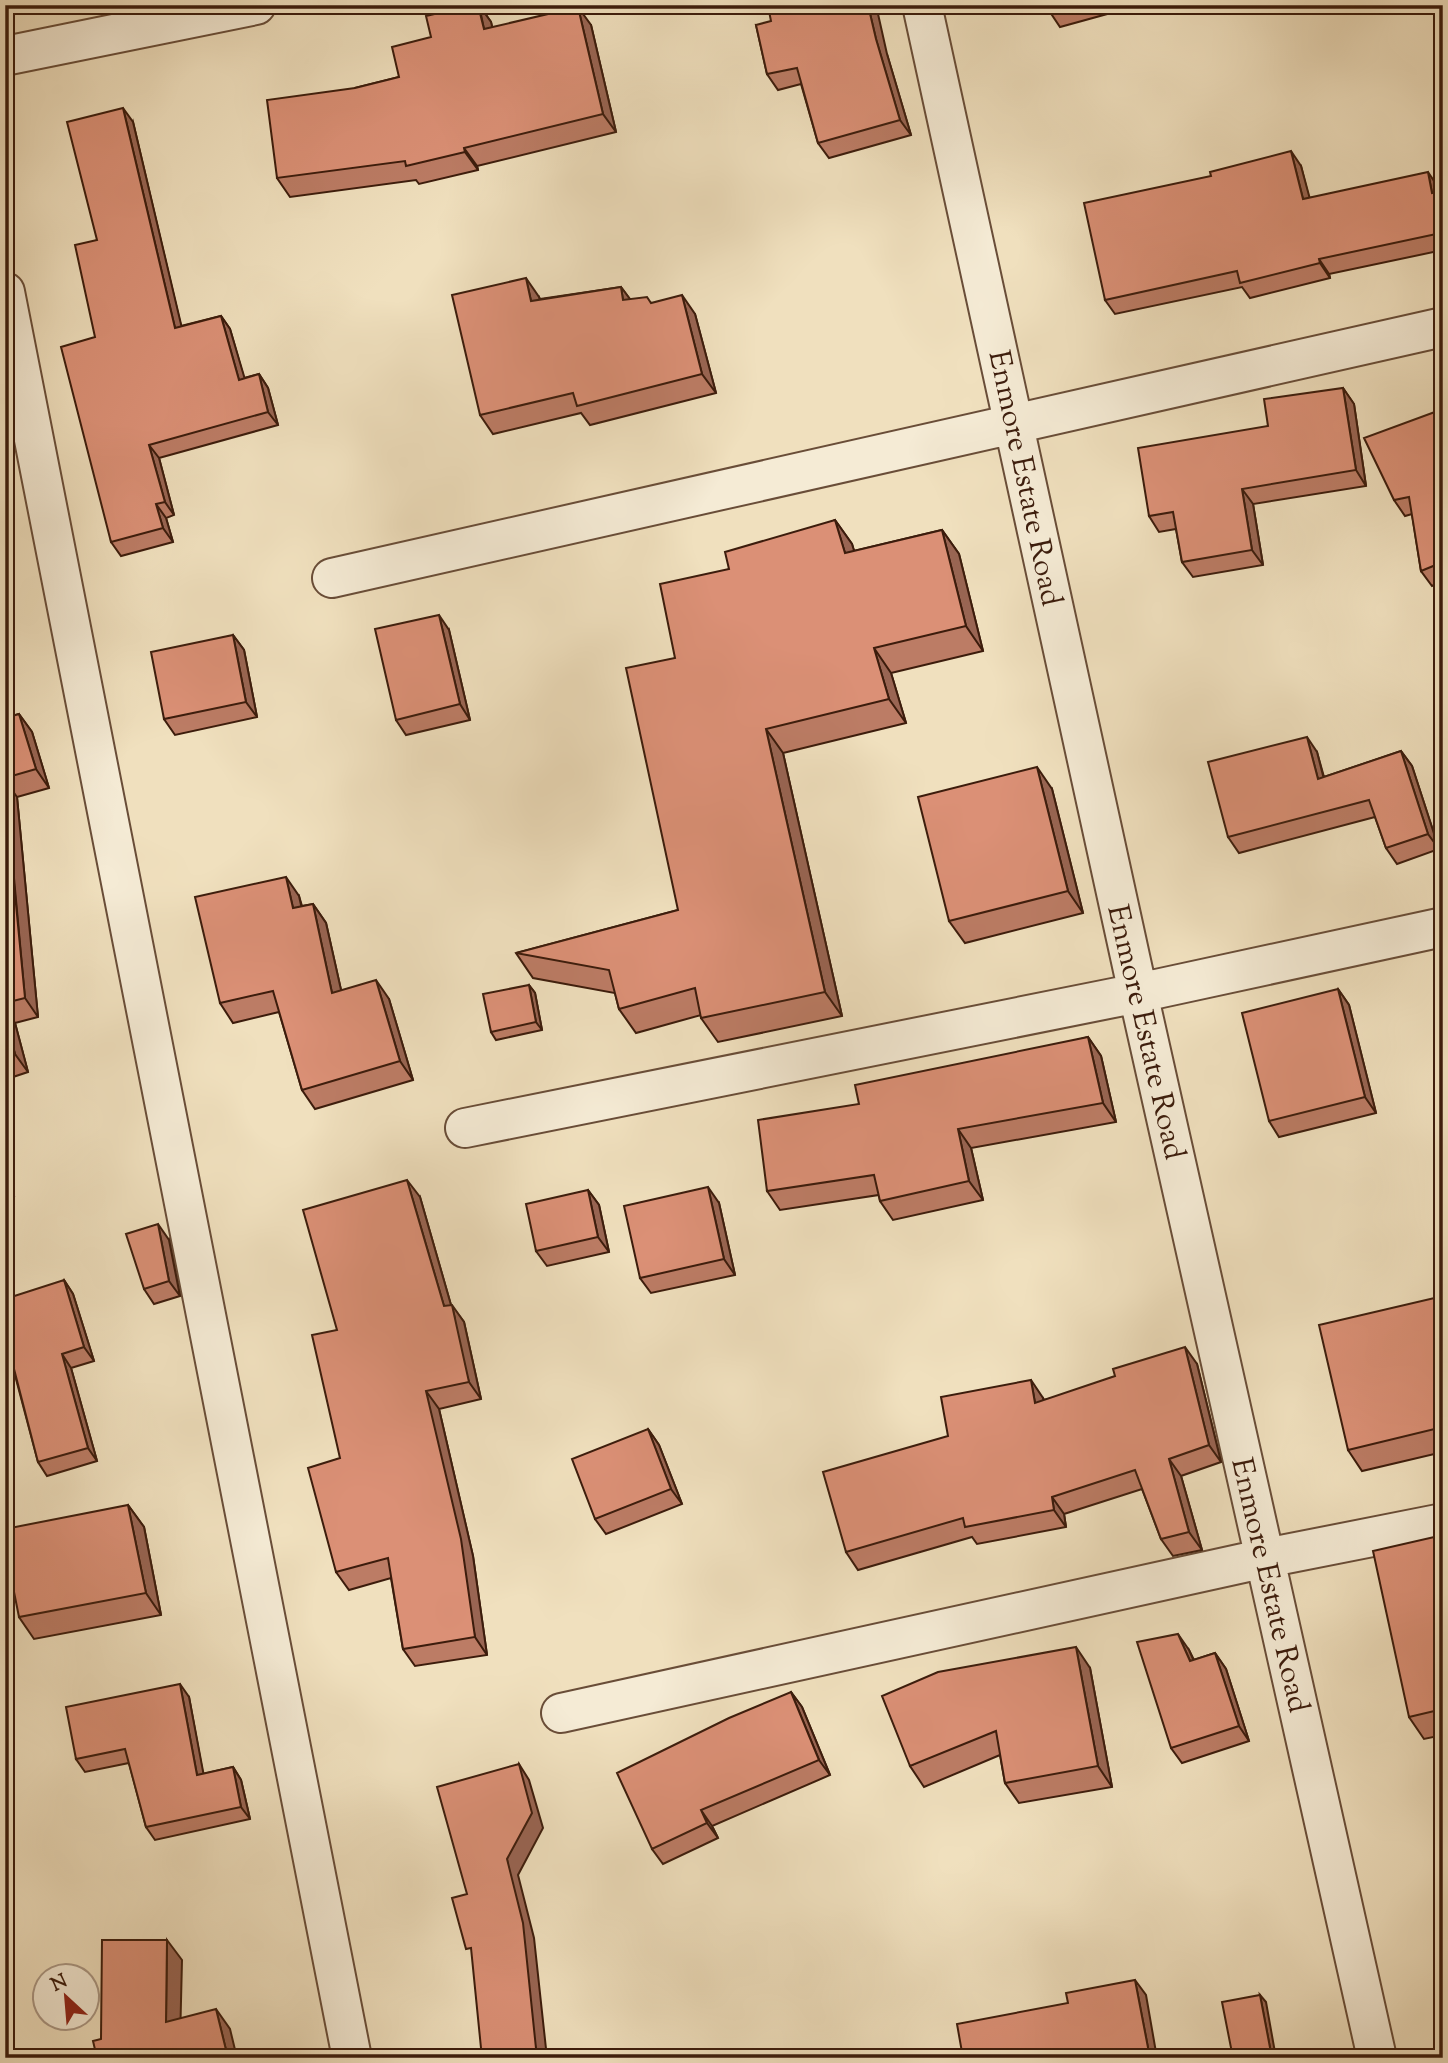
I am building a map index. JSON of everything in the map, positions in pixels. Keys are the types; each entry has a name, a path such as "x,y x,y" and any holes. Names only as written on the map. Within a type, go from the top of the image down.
{"street":[{"path":"5,56 256,5"},
{"name":"Enmore Estate Road","path":"922,5 1138,993 1377,2058"},
{"path":"5,292 352,2058"},
{"path":"332,578 1443,327"},
{"path":"465,1128 1138,993 1443,926"},
{"path":"561,1713 1266,1558 1443,1523"}],"building":[{"path":"478,5 484,29 578,7 603,114 464,148 465,152 406,166 405,161 277,178 267,100 355,88 399,77 392,47 431,37 426,16"},
{"path":"868,5 900,120 818,143 797,68 767,74 756,25 771,21 768,6"},
{"path":"1048,5 1074,5 1050,12"},
{"path":"123,108 175,328 221,316 239,380 259,374 268,412 149,445 165,502 156,504 163,528 111,542 61,347 95,337 75,245 97,240 67,122"},
{"path":"1291,151 1303,199 1428,172 1432,193 1443,191 1443,230 1440,230 1441,233 1319,259 1320,263 1240,283 1237,271 1105,300 1084,203 1211,176 1210,172"},
{"path":"526,278 531,301 621,287 623,300 647,297 651,303 682,295 702,374 577,406 573,393 480,415 452,295"},
{"path":"1343,388 1356,470 1242,489 1252,550 1182,562 1173,512 1149,516 1138,448 1268,426 1264,399"},
{"path":"1443,409 1443,562 1421,571 1409,497 1394,500 1364,438"},
{"path":"835,520 845,553 942,530 966,626 874,648 889,699 766,729 825,992 701,1018 695,988 619,1009 609,970 516,953 678,910 626,668 675,658 660,584 729,569 725,552"},
{"path":"439,615 460,704 396,720 375,629"},
{"path":"233,635 246,702 164,719 151,652"},
{"path":"19,714 36,769 5,778 5,718"},
{"path":"1307,737 1318,779 1401,751 1428,834 1386,848 1369,800 1228,837 1208,762"},
{"path":"1037,767 1068,891 949,921 918,797"},
{"path":"5,790 25,998 5,1003"},
{"path":"286,877 293,908 313,904 332,993 376,980 400,1061 302,1090 273,991 220,1003 195,897"},
{"path":"529,985 536,1022 491,1032 483,994"},
{"path":"1338,989 1365,1097 1269,1121 1242,1013"},
{"path":"5,1016 15,1054 5,1057"},
{"path":"1088,1037 1103,1103 958,1129 969,1181 880,1201 874,1175 767,1191 758,1120 859,1104 855,1085"},
{"path":"407,1180 444,1306 452,1305 469,1382 426,1391 461,1539 475,1637 403,1649 388,1558 336,1572 308,1468 340,1458 312,1335 337,1330 303,1210"},
{"path":"708,1187 724,1259 640,1278 624,1206"},
{"path":"588,1190 598,1237 536,1251 526,1204"},
{"path":"158,1224 169,1281 144,1289 126,1234"},
{"path":"64,1280 84,1347 62,1354 88,1448 38,1462 14,1369 10,1370 5,1354 5,1299"},
{"path":"1443,1296 1443,1427 1348,1450 1319,1325"},
{"path":"1185,1347 1209,1445 1169,1459 1189,1532 1161,1539 1135,1470 1052,1497 1054,1510 965,1527 963,1518 846,1552 823,1472 948,1436 941,1397 1031,1380 1035,1403 1115,1376 1113,1369"},
{"path":"648,1429 671,1489 595,1519 572,1459"},
{"path":"128,1505 146,1593 19,1617 5,1547 5,1529"},
{"path":"1443,1535 1443,1709 1409,1717 1373,1551"},
{"path":"1178,1634 1190,1661 1215,1653 1239,1726 1171,1748 1137,1642"},
{"path":"1076,1647 1098,1766 1005,1783 996,1731 910,1766 882,1696 938,1672"},
{"path":"180,1684 197,1775 233,1767 241,1807 146,1827 125,1749 76,1759 66,1707"},
{"path":"791,1692 819,1760 701,1810 707,1823 652,1849 617,1773 729,1718"},
{"path":"519,1764 532,1813 507,1859 523,1923 537,2058 482,2058 471,1948 466,1949 452,1898 467,1894 437,1787"},
{"path":"102,1940 167,1940 166,2022 216,2009 228,2058 97,2058 93,2041 101,2039 102,2032"},
{"path":"1135,1980 1150,2058 963,2058 957,2024 1068,2003 1066,1993"},
{"path":"1260,1995 1272,2058 1233,2058 1222,2002"}]}
